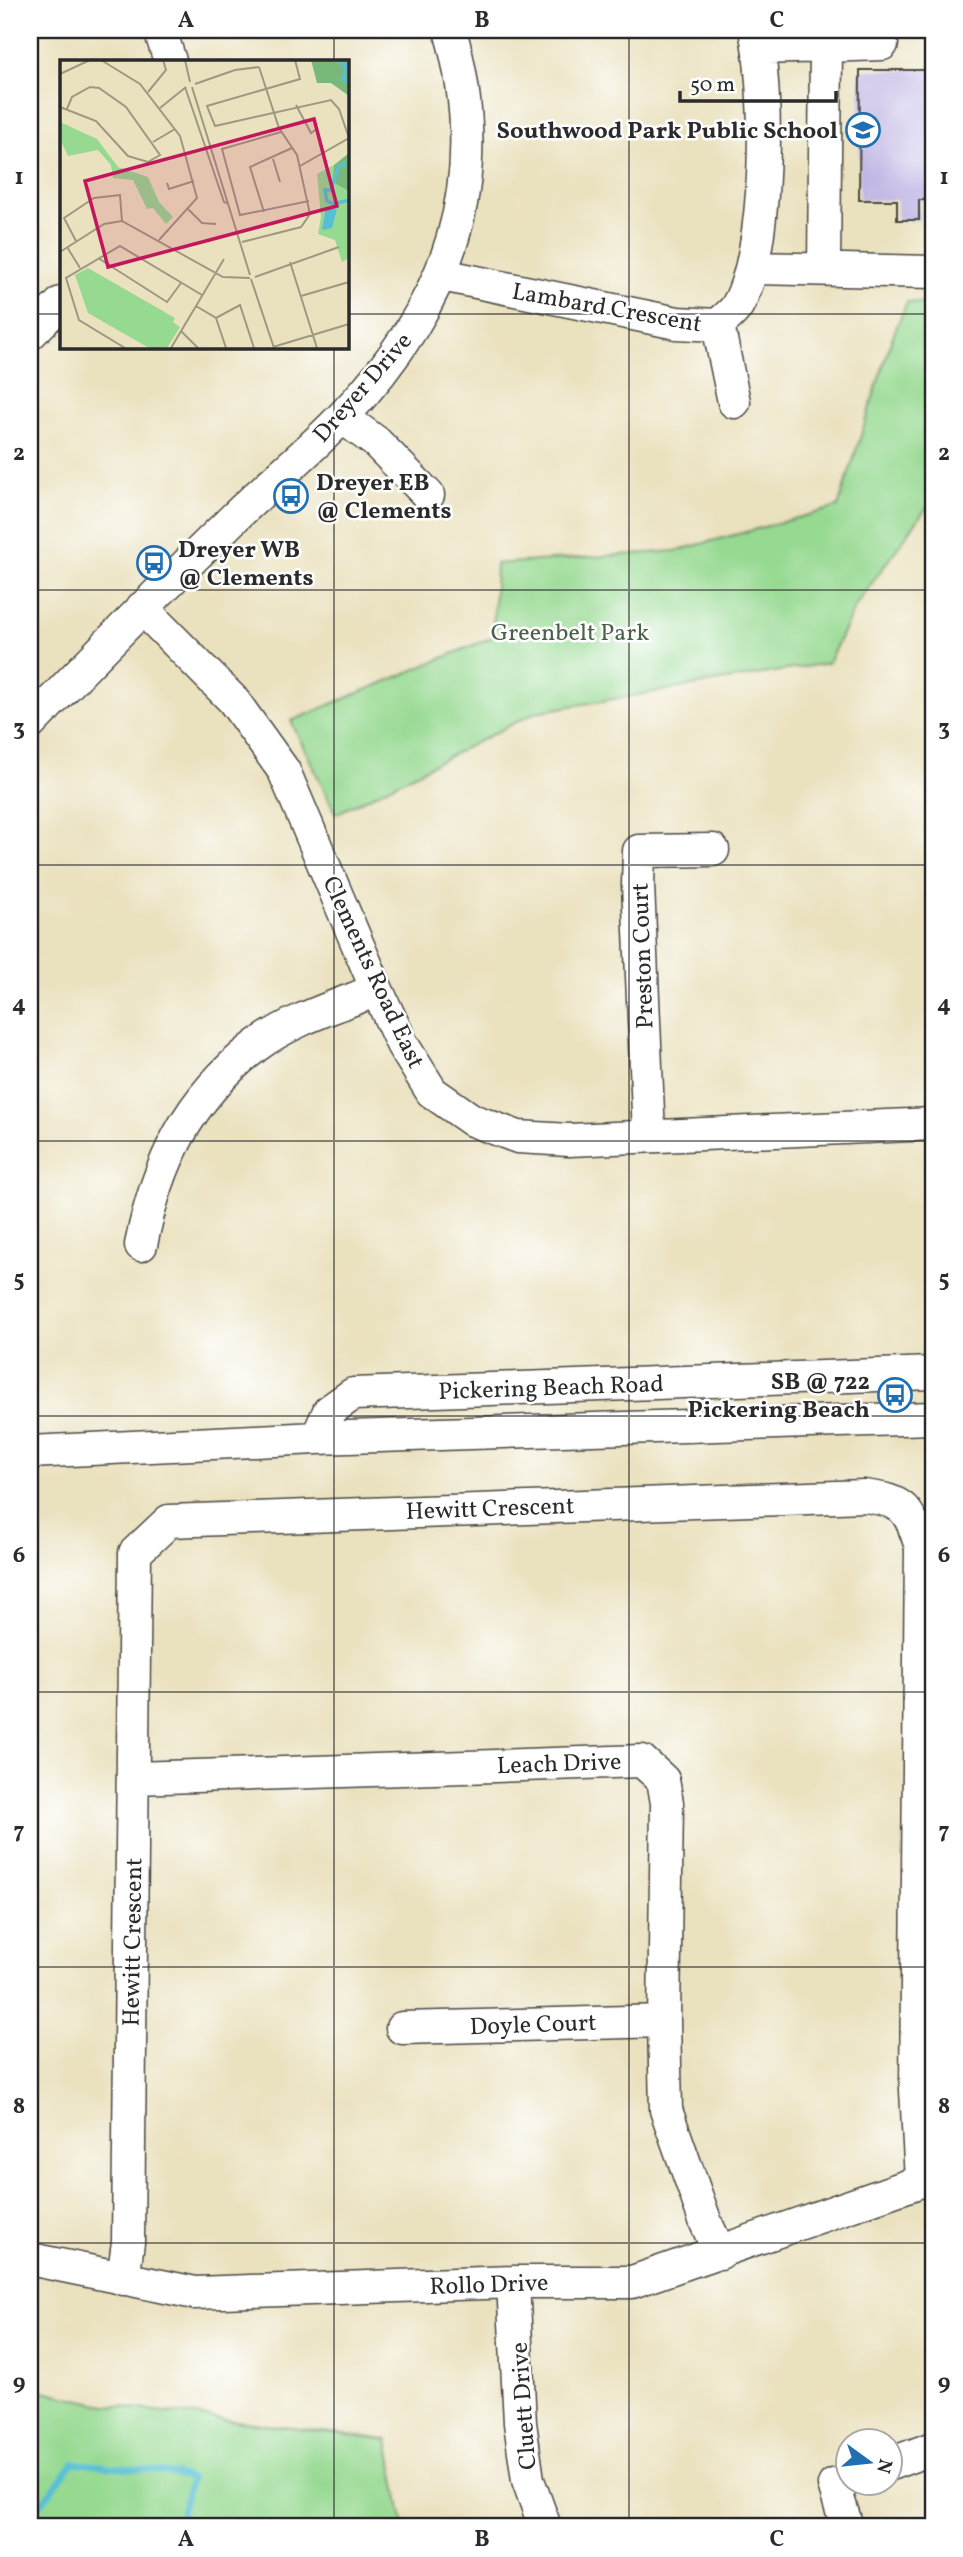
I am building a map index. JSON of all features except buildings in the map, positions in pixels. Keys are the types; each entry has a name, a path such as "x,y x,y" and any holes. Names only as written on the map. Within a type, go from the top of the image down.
{"street":[{"path":"160,30 170,60"},
{"name":"Dreyer Drive","path":"30,724 142,608 342,417 386,368 415,327 442,275 457,222 466,174 467,123 463,75 450,30"},
{"path":"757,39 826,46 882,44"},
{"name":"Lambard Crescent","path":"442,275 677,324 718,325 737,308 752,268 762,186 765,110 757,39"},
{"path":"824,269 826,46"},
{"path":"752,268 933,272"},
{"path":"30,334 60,304"},
{"path":"718,325 734,402"},
{"path":"342,417 376,442 428,495"},
{"name":"Clements Road East","path":"142,608 233,700 284,771 402,1044 432,1092 472,1120 518,1137 569,1140 933,1124"},
{"name":"Preston Court","path":"649,1135 638,885 639,851 713,850"},
{"path":"141,1245 150,1198 170,1146 198,1102 256,1046 300,1020 377,990"},
{"name":"Pickering Beach Road","path":"317,1438 329,1411 353,1394 933,1373"},
{"name":"Pickering Beach Road","path":"30,1452 317,1438 933,1418"},
{"name":"Hewitt Crescent","path":"123,2279 128,2242 135,1553 169,1521 864,1496 889,1499 911,1515 921,1547 916,2090 927,2178"},
{"name":"Leach Drive","path":"134,1779 642,1761 663,1780 667,1804 664,2021 666,2110 706,2223 720,2253"},
{"name":"Doyle Court","path":"402,2028 664,2021"},
{"name":"Rollo Drive","path":"30,2259 195,2292 513,2282 632,2282 927,2178"},
{"name":"Cluett Drive","path":"513,2282 517,2319 520,2424 528,2480 545,2527"},
{"path":"904,2459 933,2448"},
{"path":"838,2498 847,2527"}],"green space":[{"name":"Greenbelt Park","path":"907,302 933,304 933,499 856,605 828,663 536,712 336,814 291,721 493,637 496,564 675,551 838,507 892,338"},
{"path":"30,2388 100,2404 388,2440 404,2527 30,2527"}],"waterway":[{"path":"30,2518 73,2463 159,2471 191,2478 177,2527"}],"place":[{"name":"Southwood Park Public School","path":"863,130"},
{"name":"Dreyer EB @ Clements","path":"291,496"},
{"name":"Dreyer WB @ Clements","path":"154,563"},
{"name":"SB @ 722 Pickering Beach","path":"895,1395"}]}
